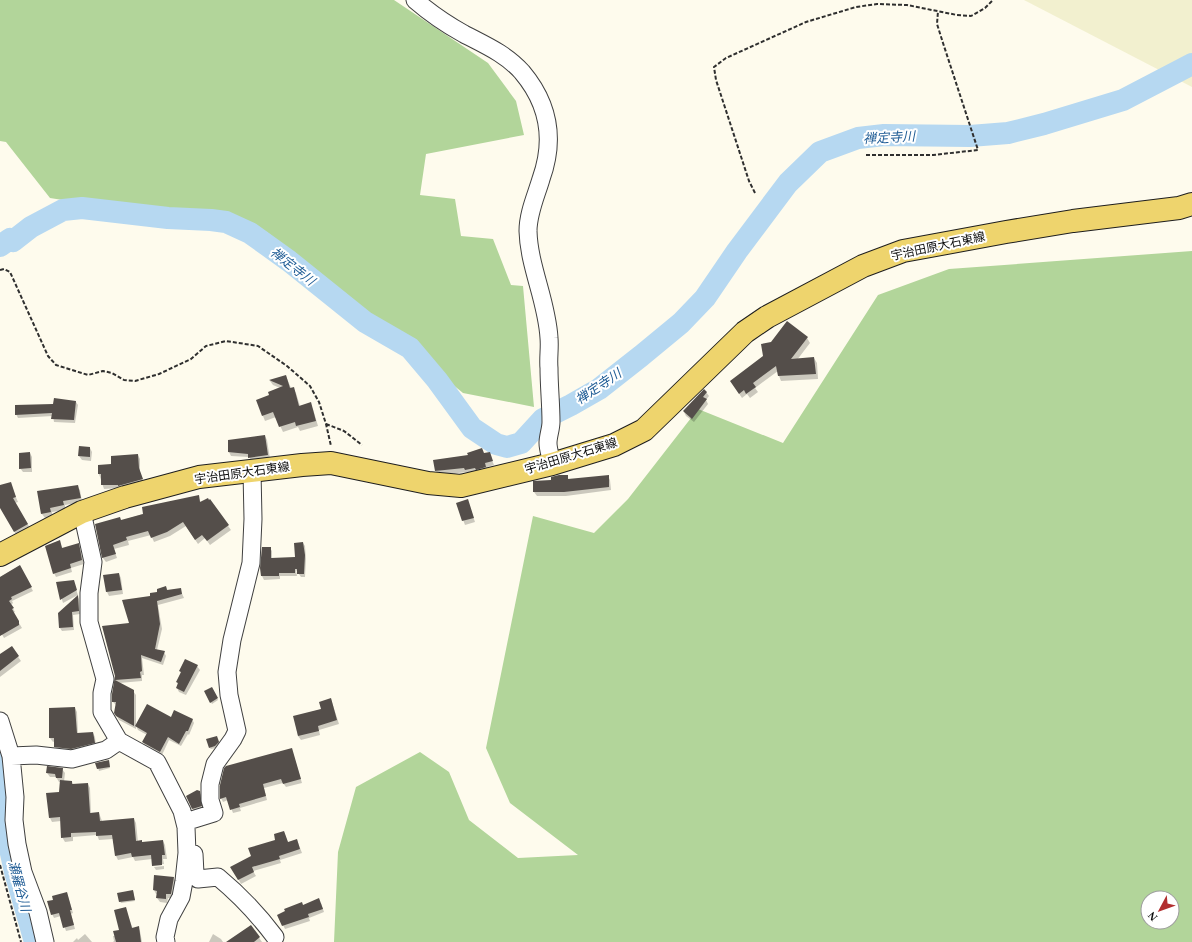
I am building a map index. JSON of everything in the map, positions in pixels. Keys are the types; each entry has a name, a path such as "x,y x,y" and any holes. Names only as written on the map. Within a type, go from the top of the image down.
{"main road":[{"name":"宇治田原大石東線","path":"0,555 82,512 125,497 199,477 331,463 428,483 461,486 552,464 614,445 644,430 745,332 767,318 863,266 902,251 1073,221 1179,208 1192,204"}],"street":[{"path":"415,0 437,18 508,58 522,72 535,90 547,119 549,133 548,152 530,212 528,230 530,248 544,305 550,338 549,367 551,418 548,444 552,464"},
{"path":"185,822 214,813 210,800 210,792 215,764 233,739 237,730 229,696 227,672 232,640 251,563 253,519 252,471"},
{"path":"82,512 93,562 89,593 89,622 105,679 102,693 102,712 119,741 157,762 182,811 185,822 187,847 184,881 181,897 169,919 165,936 166,942"},
{"path":"0,721 11,756 16,797 8,820 17,844 23,872 38,912 45,942"},
{"path":"11,756 36,755 72,759 106,750 119,741"},
{"path":"187,847 194,848 195,874 198,879 218,877 234,890 257,913 275,937"}],"path":[{"path":"755,193 749,181 716,80 714,67 726,58 806,22 856,7 877,4 907,5 957,15 971,16 985,8 993,0"},
{"path":"866,155 933,155 978,150 938,24 938,11"},
{"path":"0,270 4,269 10,272 48,356 56,365 88,375 103,371 112,373 124,380 135,381 159,374 191,359 206,346 226,341 258,346 287,366 310,386 319,402 326,424 332,448 331,463"},
{"path":"326,424 344,431 362,445"},
{"path":"0,865 21,942"}],"shaded area":[{"path":"1024,0 1192,0 1192,87"}],"green space":[{"path":"0,0 394,0 488,63 516,101 524,135 426,154 420,195 455,199 461,236 493,239 511,285 523,286 534,407 463,393 267,232 50,198 6,142 0,141"},
{"path":"1192,251 1192,942 334,942 338,852 356,787 420,752 449,772 469,820 518,858 578,855 510,803 486,748 533,516 594,533 628,499 698,409 783,443 878,295 949,269"}],"building":[{"path":"787,321 808,337 791,359 814,357 816,374 778,376 776,366 753,383 756,387 746,394 744,390 739,394 730,381 763,356 761,344 771,342"},
{"path":"286,375 290,388 294,387 299,406 311,402 316,421 296,426 295,422 279,427 273,412 262,416 256,400 269,395 268,392 283,386 269,380"},
{"path":"704,389 707,392 703,397 707,399 692,419 683,411"},
{"path":"54,398 76,401 74,420 51,419 52,413 15,415 15,405 53,404"},
{"path":"265,435 268,455 248,458 248,454 228,452 228,440"},
{"path":"79,446 90,447 90,457 78,456"},
{"path":"482,448 484,453 490,452 493,461 485,463 486,467 476,470 475,468 465,470 464,468 435,471 433,460 468,455 467,453"},
{"path":"30,452 31,468 19,469 19,453"},
{"path":"138,454 139,468 143,479 118,486 101,485 101,474 98,474 98,465 111,464 111,456"},
{"path":"568,475 568,479 609,475 609,487 564,492 533,492 533,481 551,480 551,477"},
{"path":"11,482 16,497 13,498 28,524 14,532 0,508 0,485"},
{"path":"78,485 81,498 63,501 64,505 50,508 51,512 41,514 37,491"},
{"path":"199,495 200,502 208,498 209,500 210,499 229,525 207,541 202,535 195,540 183,522 167,532 151,538 148,531 126,537 127,540 113,545 116,554 102,558 95,524 120,517 121,520 143,514 142,507"},
{"path":"468,499 474,518 462,521 456,503"},
{"path":"60,540 62,548 79,543 82,560 70,564 71,568 53,574 45,546"},
{"path":"303,542 305,555 304,574 297,574 297,569 295,569 295,573 279,573 279,576 261,576 260,568 262,547 271,547 271,558 295,557 294,543"},
{"path":"20,565 32,587 11,597 12,599 9,601 14,608 12,609 19,621 19,625 0,636 0,577"},
{"path":"119,573 122,590 106,592 103,575"},
{"path":"74,580 77,590 60,600 56,582"},
{"path":"166,586 167,590 181,588 182,594 157,601 160,624 155,649 165,651 161,662 141,655 141,678 115,680 134,690 134,726 116,716 114,713 116,702 112,702 112,694 115,676 102,626 129,623 122,600 150,596 150,593 157,592 157,589"},
{"path":"78,595 79,611 72,612 73,627 59,628 58,613"},
{"path":"12,646 19,656 0,671 0,654"},
{"path":"185,659 198,665 184,692 176,688 178,683 176,682 181,672 179,671"},
{"path":"212,687 218,698 210,703 204,691"},
{"path":"331,698 337,720 318,726 319,731 298,736 293,716 321,709 319,702"},
{"path":"147,704 171,717 174,710 193,719 188,731 186,731 179,744 168,737 160,752 142,742 147,733 135,726"},
{"path":"75,707 77,733 93,732 95,743 71,749 54,747 54,738 49,738 49,708"},
{"path":"217,736 219,742 215,746 209,748 206,739"},
{"path":"292,748 301,779 283,784 281,779 263,784 266,796 239,804 240,807 230,810 226,797 220,799 220,785 224,768 226,766"},
{"path":"109,760 110,767 97,769 95,763"},
{"path":"47,766 63,768 62,778 56,778 55,774 46,773"},
{"path":"60,780 72,781 72,784 88,783 90,813 99,812 100,821 134,818 136,841 142,840 142,842 163,840 165,855 162,855 162,865 152,866 151,855 132,857 131,853 115,856 112,835 96,836 96,832 71,833 71,837 61,838 60,817 49,818 46,793 59,792"},
{"path":"197,790 200,791 202,806 192,809 186,796"},
{"path":"284,831 288,842 297,839 300,849 279,856 280,859 252,867 254,872 238,880 230,867 251,856 248,848 275,840 274,834"},
{"path":"154,875 174,877 171,894 166,894 166,899 156,898 157,891 153,890"},
{"path":"133,890 135,900 119,902 117,893"},
{"path":"67,892 74,925 63,928 59,913 51,915 47,901 53,900 52,896"},
{"path":"319,898 323,909 308,914 309,917 282,926 277,915 285,911 284,909 302,902 303,905"},
{"path":"126,907 132,928 139,926 141,942 116,942 113,931 119,930 114,910"},
{"path":"251,925 260,937 254,942 226,942"}],"waterway":[{"name":"禅定寺川","path":"0,246 10,239 13,241 31,227 63,210 82,208 168,218 226,222 250,233 289,261 365,322 410,348 437,380 472,428 496,444 507,447 521,443 543,419 599,389 681,323 705,298 737,251 788,183 820,152 858,138 884,135 970,136 1008,133 1044,124 1123,100 1192,64"},
{"name":"瀬羅谷川","path":"0,758 5,826 15,872 35,942"}]}
